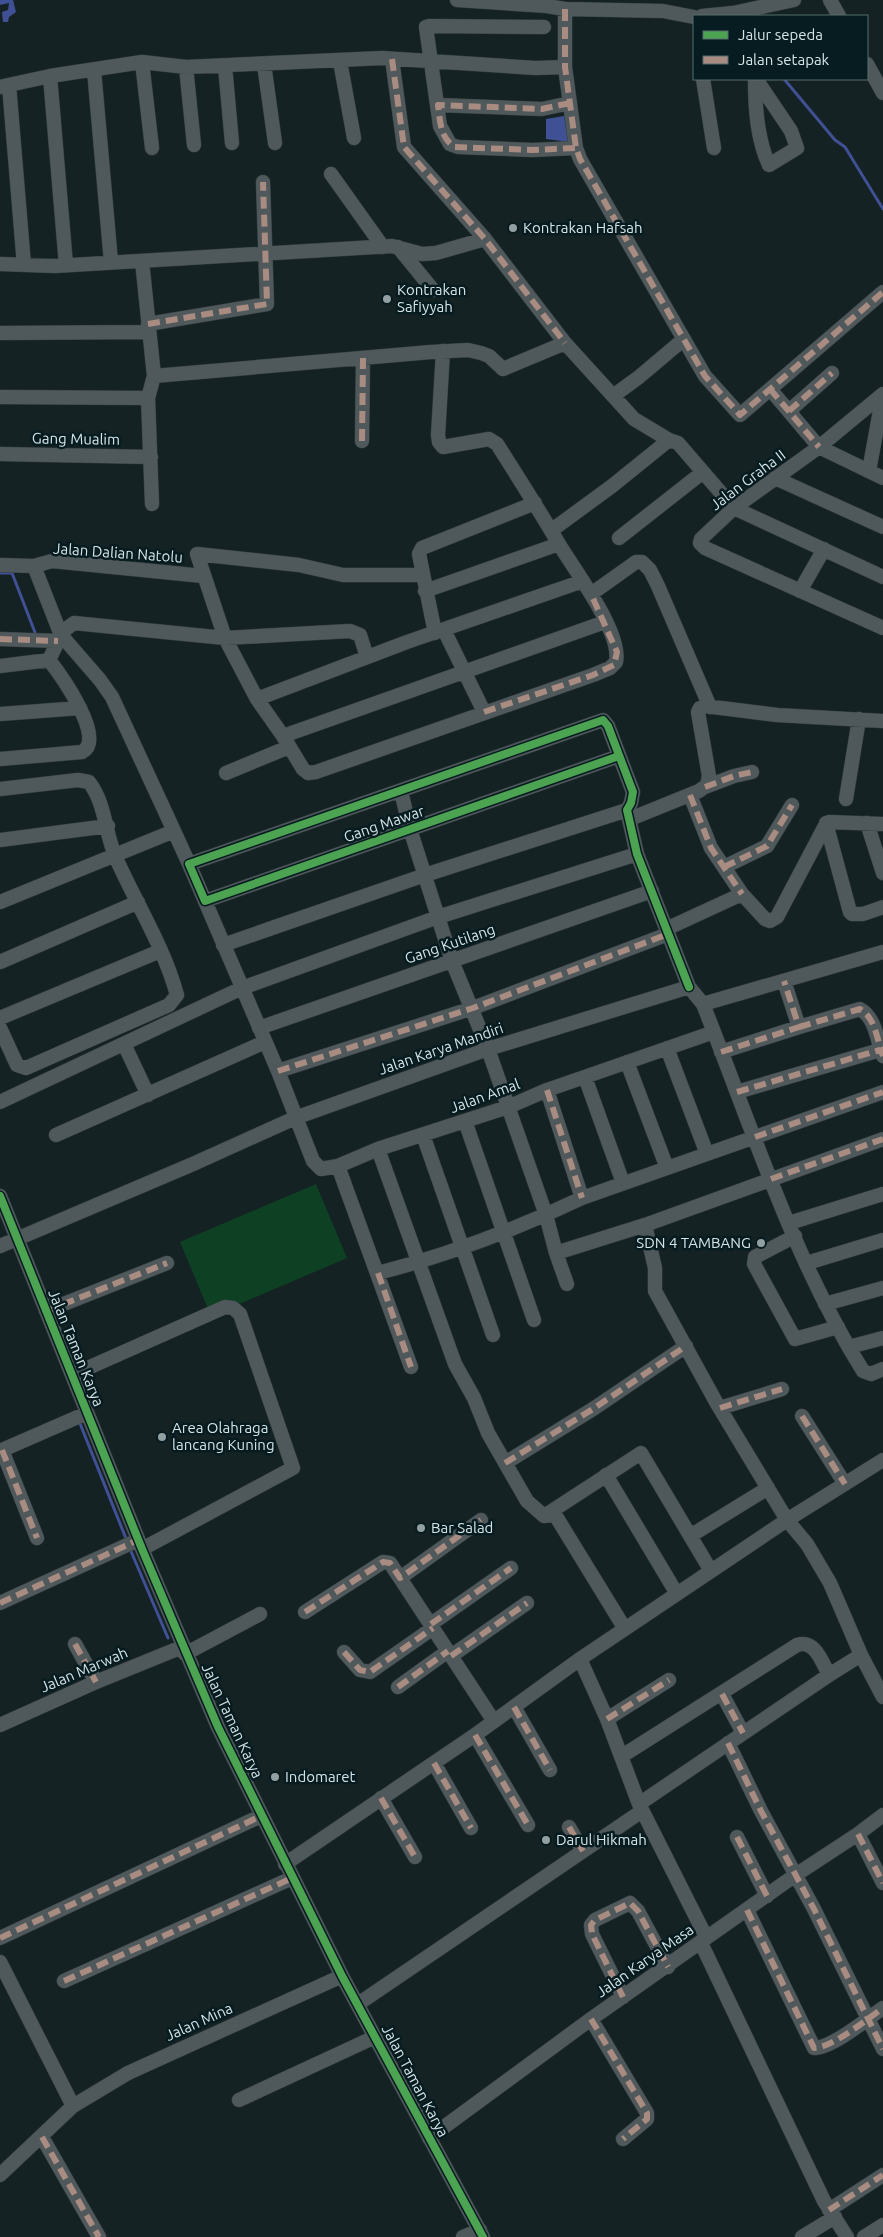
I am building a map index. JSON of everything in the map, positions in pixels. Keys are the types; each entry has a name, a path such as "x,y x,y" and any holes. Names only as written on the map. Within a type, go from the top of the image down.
{"street":[{"path":"457,0 566,9 617,6 663,11 693,18"},
{"path":"721,15 794,0"},
{"path":"830,0 838,15"},
{"path":"566,9 565,67 576,148 580,159 705,376 740,415 883,292"},
{"path":"544,27 427,26 425,30 440,126 445,137 455,147 532,150 576,148"},
{"path":"24,265 4,86 50,76 142,62 186,67 392,59 536,68 565,67"},
{"path":"392,59 404,147 484,239 565,343 634,419 668,440 678,443 734,508 883,577"},
{"path":"340,61 354,138"},
{"path":"142,62 152,148"},
{"path":"264,64 275,143"},
{"path":"225,66 232,143"},
{"path":"868,66 883,93"},
{"path":"186,67 194,145"},
{"path":"94,70 111,262"},
{"path":"50,76 66,265"},
{"path":"703,80 714,148"},
{"path":"756,80 755,96 761,148 769,165 797,148 791,131 757,80"},
{"path":"438,105 542,109 570,103"},
{"path":"331,174 383,247"},
{"path":"0,333 149,328 266,305 268,301 264,182"},
{"path":"0,264 66,265 398,246 422,254 436,253 484,239"},
{"path":"398,246 433,290"},
{"path":"142,261 154,376 148,398 152,504"},
{"path":"613,396 684,339"},
{"path":"154,376 468,350 489,356 503,369 565,343"},
{"path":"422,575 343,575 299,566 197,554 225,638 258,699 303,769 312,773 594,675 614,665 617,652 591,594 494,440 443,447 439,442 443,351"},
{"path":"362,441 363,358"},
{"path":"788,411 832,373"},
{"path":"770,389 819,447 883,478"},
{"path":"869,472 883,394"},
{"name":"Jalan Graha II","path":"883,394 819,447 734,508 701,539 701,545 883,628"},
{"path":"0,397 148,398"},
{"path":"552,530 612,486 668,440"},
{"name":"Gang Mualim","path":"0,454 151,457"},
{"path":"619,538 703,472"},
{"path":"775,478 883,527"},
{"path":"484,712 464,670 440,632 425,591 419,554 422,548 428,544 535,503"},
{"path":"425,591 559,544"},
{"path":"800,591 824,549"},
{"name":"Jalan Dalian Natolu","path":"0,565 34,566 52,561 204,576"},
{"path":"591,594 636,562 642,562 650,570 658,586 710,707"},
{"path":"34,566 59,638 100,680 112,697 174,831 193,863 205,901"},
{"path":"258,699 367,657 583,581"},
{"path":"226,773 286,741 464,670 605,622"},
{"path":"49,660 59,638 66,628 74,623 225,638 350,631 360,635 367,657"},
{"path":"0,639 59,638"},
{"path":"0,666 49,660"},
{"path":"0,760 82,752 89,746 90,736 80,708 68,683 49,660"},
{"path":"706,787 709,776 698,712 704,706 777,715 883,721"},
{"path":"0,714 80,708"},
{"path":"846,799 859,719"},
{"path":"193,863 598,720 606,722 633,796 628,814 637,854 689,987 703,1004 789,1223 826,1304 865,1373 871,1374 883,1369"},
{"name":"Gang Mawar","path":"205,901 619,756"},
{"path":"224,945 425,875 690,795 734,776 752,772"},
{"path":"0,789 86,780 94,789 108,826 115,856 160,951 177,995 170,1005 26,1068 18,1065 0,1028"},
{"path":"401,791 410,829 452,960 488,1049 546,1215 556,1254 567,1284"},
{"path":"690,795 711,848 742,894 770,921 777,917 826,823"},
{"path":"724,867 768,846 792,805"},
{"path":"826,823 883,824"},
{"path":"826,823 851,913 860,915 883,907"},
{"path":"867,823 882,867"},
{"path":"0,840 108,826"},
{"path":"0,902 174,831"},
{"path":"0,1102 242,988 438,917 637,854"},
{"name":"Gang Kutilang","path":"259,1028 652,891"},
{"path":"278,1071 472,1008 667,932 742,894"},
{"name":"Jalan Amal","path":"205,901 278,1071 295,1118 315,1164 324,1169 338,1166 378,1149 508,1107 547,1090 714,1032"},
{"path":"0,962 138,902"},
{"path":"0,1018 160,951"},
{"path":"703,1004 883,952"},
{"path":"784,980 799,1027"},
{"name":"Jalan Karya Mandiri","path":"0,1246 193,1164 295,1118 488,1049 689,987"},
{"path":"721,1052 860,1010 867,1014 870,1020 882,1053 737,1092"},
{"path":"56,1135 265,1042"},
{"path":"124,1044 148,1095"},
{"path":"668,1048 707,1154"},
{"path":"627,1062 667,1168"},
{"path":"585,1077 623,1184"},
{"path":"547,1090 582,1198"},
{"path":"378,1273 463,1247 546,1215 582,1198 883,1092"},
{"path":"465,1121 534,1320"},
{"path":"423,1135 493,1335"},
{"path":"556,1254 644,1225 883,1139"},
{"path":"378,1149 455,1364 474,1398 488,1433 527,1502 544,1516 553,1515 557,1518 625,1629"},
{"path":"338,1166 411,1368"},
{"path":"789,1223 883,1194"},
{"name":"Jalan Taman Karya","path":"0,1196 184,1650 292,1878 342,1976 481,2233"},
{"path":"644,1225 655,1268 656,1291 720,1408 787,1520 807,1544 830,1583 861,1655 883,1698"},
{"path":"795,1236 755,1256 754,1264 795,1339 838,1327"},
{"path":"807,1263 883,1240"},
{"path":"46,1311 167,1263"},
{"path":"826,1304 883,1288"},
{"path":"0,1603 140,1545 293,1468 240,1314 233,1308 225,1307 72,1375"},
{"path":"849,1347 883,1338"},
{"path":"505,1462 593,1409 686,1346"},
{"path":"720,1408 782,1389"},
{"path":"37,1538 1,1451 87,1413"},
{"path":"802,1416 844,1484"},
{"path":"544,1516 641,1453 711,1571"},
{"path":"285,1864 475,1735 493,1720 580,1659 787,1520 883,1460"},
{"path":"606,1475 677,1594"},
{"path":"690,1536 768,1488"},
{"path":"400,1578 481,1520"},
{"path":"305,1612 383,1562 390,1563 493,1720"},
{"path":"344,1652 360,1670 370,1672 511,1568"},
{"path":"398,1687 527,1603"},
{"name":"Jalan Marwah","path":"0,1725 96,1682 184,1650 260,1614"},
{"path":"75,1644 96,1682"},
{"path":"622,1756 797,1645 810,1644 829,1675"},
{"path":"358,2004 583,1851 728,1743 861,1655"},
{"path":"580,1659 608,1719 640,1807 832,2214 847,2237"},
{"path":"608,1719 669,1680"},
{"path":"722,1694 743,1733"},
{"path":"514,1707 550,1770"},
{"path":"475,1735 528,1826"},
{"path":"728,1743 761,1811 797,1874 883,2049"},
{"path":"434,1763 471,1828"},
{"path":"381,1798 415,1858"},
{"name":"Jalan Karya Masa","path":"429,2138 591,2019 797,1874 858,1834 883,1814"},
{"path":"0,1938 262,1816"},
{"path":"569,1827 583,1851"},
{"path":"858,1834 883,1883"},
{"path":"737,1838 767,1896"},
{"path":"64,1982 292,1878"},
{"path":"623,1998 592,1934 591,1925 595,1920 630,1903 638,1911 668,1966"},
{"path":"747,1910 814,2048 823,2046 883,2008"},
{"path":"0,1962 73,2106"},
{"name":"Jalan Mina","path":"0,2175 73,2106 128,2072 342,1976"},
{"path":"591,2019 647,2113 647,2119 623,2139"},
{"path":"239,2100 375,2037"},
{"path":"42,2137 99,2237"},
{"path":"802,2237 883,2175"},
{"path":"864,2237 883,2225"},
{"path":"463,2237 481,2233"}],"green space":[{"path":"316,1184 347,1258 211,1316 180,1242"}],"water":[{"path":"0,0 13,0 16,12 9,17 8,22 3,22 2,12 8,10 9,3 0,5"},
{"path":"564,116 569,142 546,139 546,119"}],"waterway":[{"path":"785,80 835,140 845,147 883,209"},
{"path":"0,573 12,573 36,635"},
{"path":"79,1421 127,1541"},
{"path":"130,1549 168,1638"}],"marked path":[{"path":"565,9 565,67 576,148 580,159 705,376 740,415 883,292"},
{"path":"392,59 404,147 485,239 565,343"},
{"path":"570,103 542,109 438,105 440,123 446,139 455,147 532,150 576,148"},
{"path":"148,324 267,304 263,182"},
{"path":"362,441 363,358"},
{"path":"789,411 832,373"},
{"path":"770,389 819,447"},
{"path":"484,712 593,675 614,665 617,652 591,594"},
{"path":"0,639 58,641"},
{"path":"705,787 734,776 752,772"},
{"path":"690,795 711,848 742,894"},
{"path":"724,867 767,846 792,805"},
{"path":"278,1071 473,1008 668,934"},
{"path":"721,1052 799,1027 784,981"},
{"path":"799,1027 860,1009 870,1018 873,1024 883,1056"},
{"path":"737,1092 880,1050"},
{"path":"547,1090 582,1198"},
{"path":"755,1137 883,1092"},
{"path":"771,1179 883,1139"},
{"path":"46,1311 167,1263"},
{"path":"378,1273 411,1367"},
{"path":"505,1463 593,1409 686,1346"},
{"path":"720,1408 782,1389"},
{"path":"802,1416 845,1484"},
{"path":"2,1450 37,1538"},
{"path":"305,1612 383,1562 390,1563 400,1578 481,1520"},
{"path":"0,1603 138,1540"},
{"path":"431,1624 511,1568"},
{"path":"451,1656 527,1603"},
{"path":"344,1652 360,1670 370,1672 433,1628"},
{"path":"75,1644 96,1682"},
{"path":"398,1687 448,1651"},
{"path":"607,1719 669,1680"},
{"path":"722,1694 743,1733"},
{"path":"514,1707 550,1770"},
{"path":"475,1735 528,1825"},
{"path":"728,1743 761,1811 814,1909 883,2049"},
{"path":"434,1763 471,1828"},
{"path":"381,1798 415,1857"},
{"path":"0,1938 261,1816"},
{"path":"569,1827 583,1851"},
{"path":"858,1834 883,1883"},
{"path":"737,1837 767,1896"},
{"path":"64,1981 292,1878"},
{"path":"623,1997 592,1934 591,1925 595,1920 630,1903 638,1911 668,1967"},
{"path":"747,1910 814,2048 821,2047 840,2038 883,2008"},
{"path":"591,2019 647,2113 647,2119 623,2139"},
{"path":"42,2137 99,2237"},
{"path":"829,2210 883,2175"}],"cycle path":[{"path":"619,756 205,901 189,864 603,720 608,726 633,792 631,803 627,810 637,854 689,987"},
{"path":"0,1196 142,1549 218,1727 342,1976 483,2237"}],"place":[{"name":"Kontrakan Hafsah","path":"513,228"},
{"name":"Kontrakan Safiyyah","path":"387,299"},
{"name":"SDN 4 TAMBANG","path":"761,1243"},
{"name":"Area Olahraga lancang Kuning","path":"162,1437"},
{"name":"Bar Salad","path":"421,1528"},
{"name":"Indomaret","path":"275,1777"},
{"name":"Darul Hikmah","path":"546,1840"}]}
